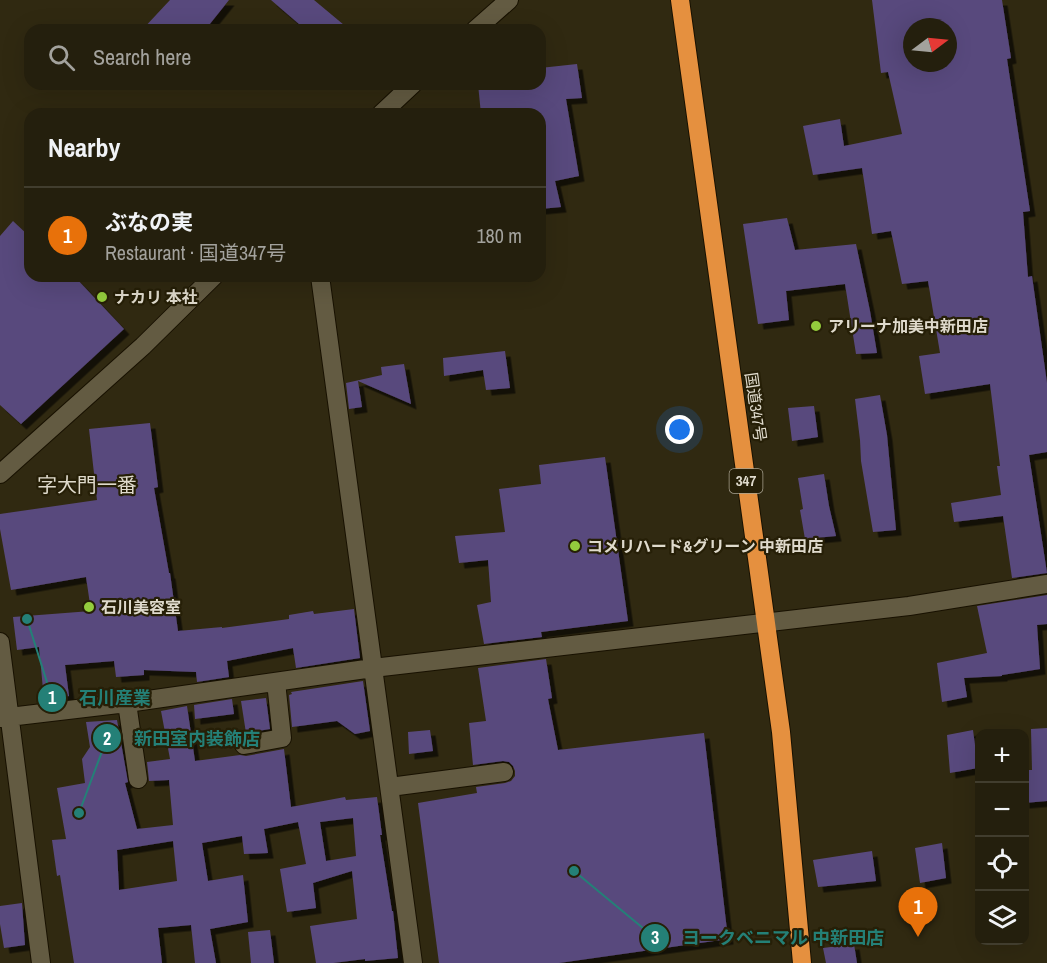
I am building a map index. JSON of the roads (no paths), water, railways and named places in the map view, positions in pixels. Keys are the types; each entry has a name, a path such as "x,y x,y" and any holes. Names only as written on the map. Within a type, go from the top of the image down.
{"highway":[{"name":"国道347号","path":"680,0 781,732 802,963"}],"street":[{"path":"482,24 509,0"},
{"path":"387,108 407,90"},
{"path":"0,474 142,346 208,282"},
{"path":"321,282 413,963"},
{"path":"4,718 373,668 909,606 1047,584"},
{"path":"0,642 4,718 41,963"},
{"path":"244,745 282,738 276,682"},
{"path":"127,703 138,778"},
{"path":"390,787 504,772"}],"place":[{"name":"ナカリ 本社","path":"102,297"},
{"name":"アリーナ加美中新田店","path":"816,326"},
{"name":"コメリハード&グリーン 中新田店","path":"575,546"},
{"name":"石川美容室","path":"89,607"},
{"name":"石川産業","path":"27,619"},
{"name":"新田室内装飾店","path":"79,813"},
{"name":"ヨークベニマル 中新田店","path":"574,871"},
{"name":"ぶなの実","path":"918,937"}],"district":[{"name":"字大門一番","path":"87,485"}]}
